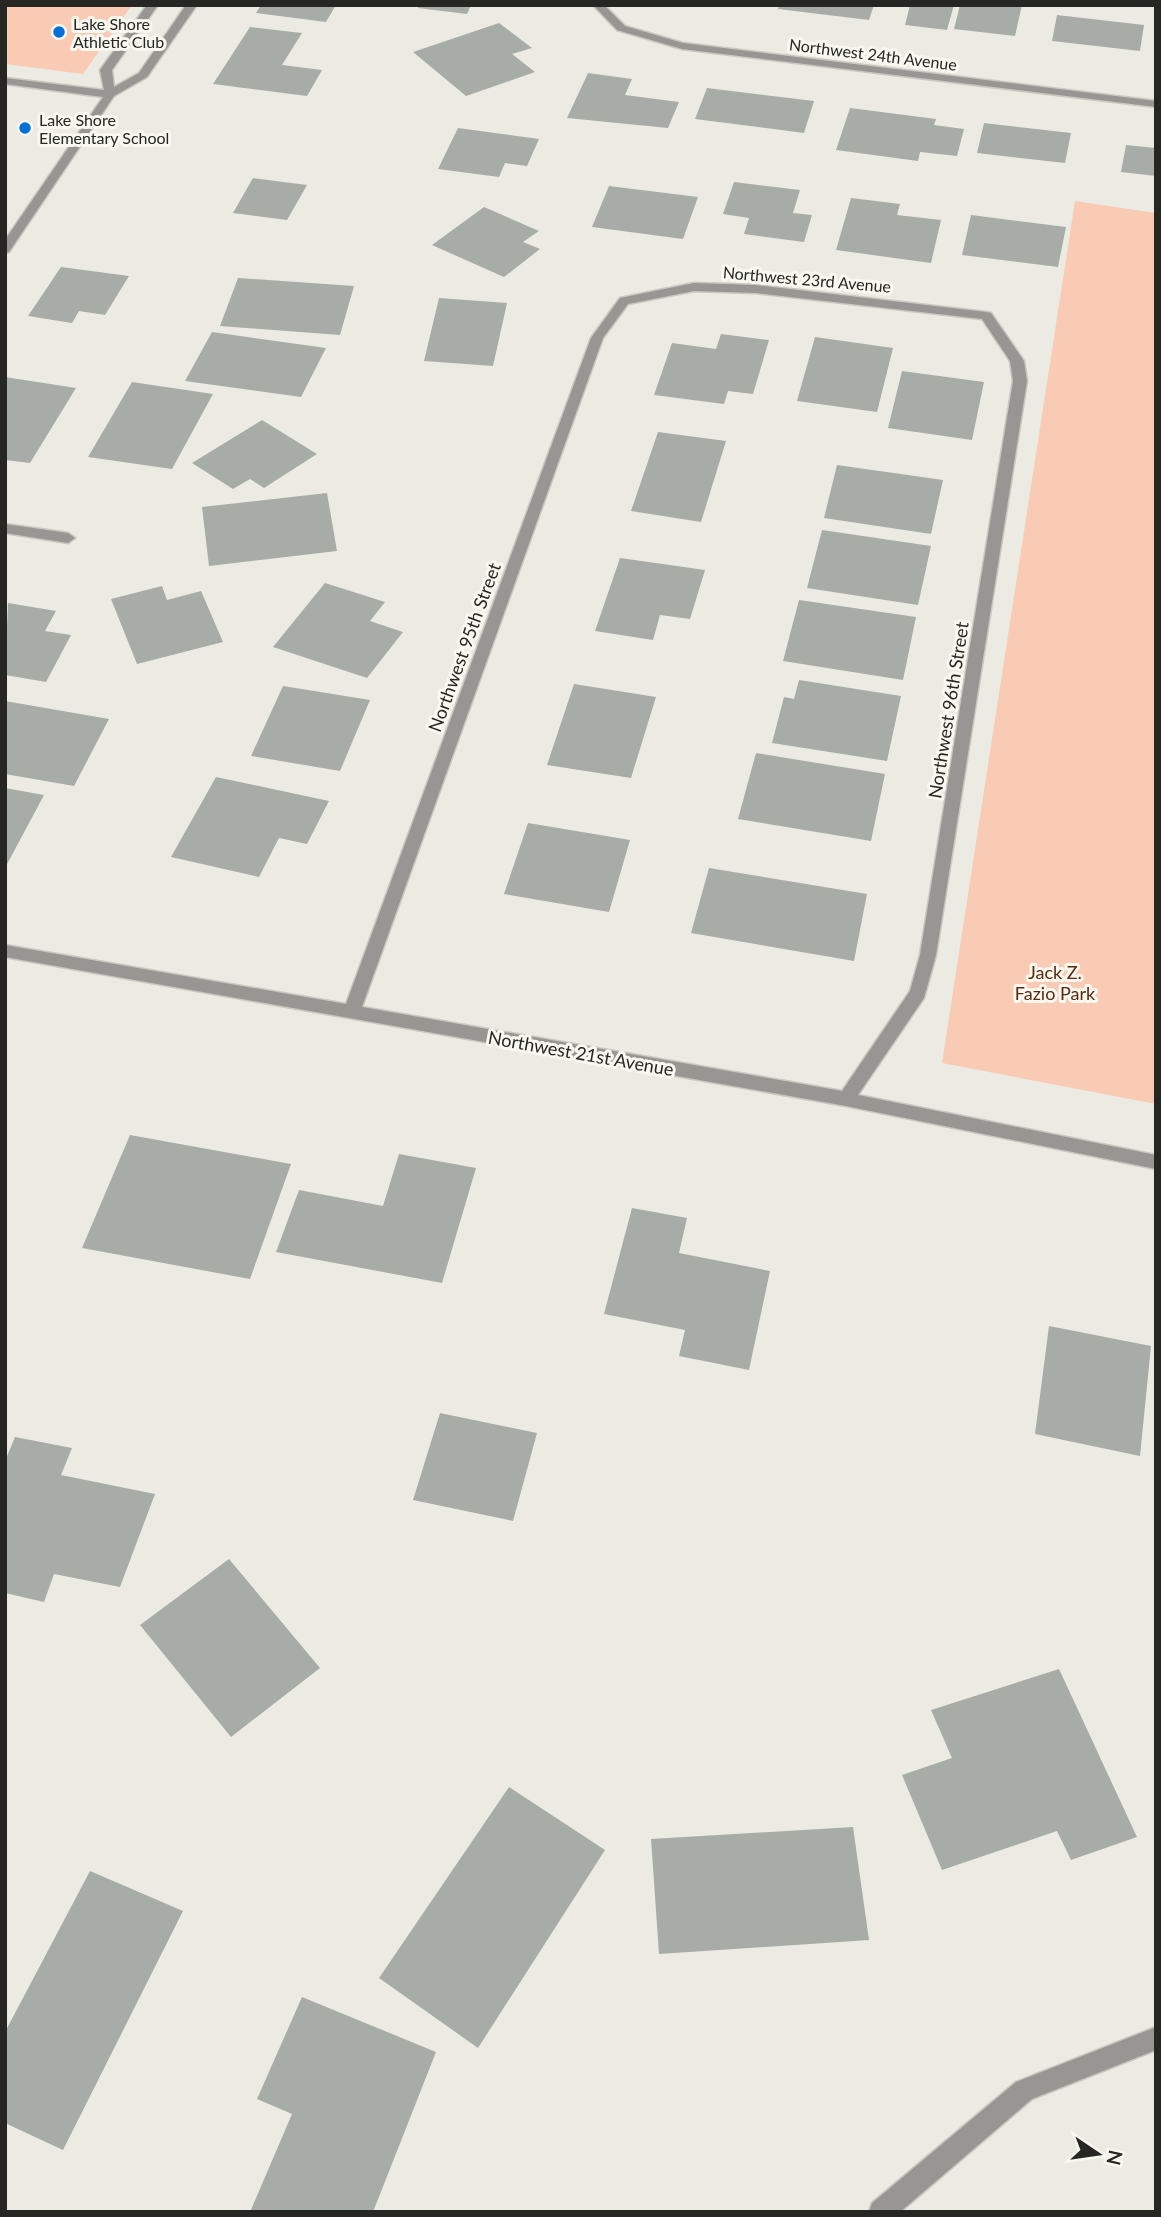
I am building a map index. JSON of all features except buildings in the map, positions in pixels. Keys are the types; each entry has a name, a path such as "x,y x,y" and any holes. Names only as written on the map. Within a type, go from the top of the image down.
{"street":[{"path":"110,94 106,70 153,5"},
{"path":"5,250 110,94 143,75 192,5"},
{"name":"Northwest 24th Avenue","path":"598,5 621,28 682,47 1156,104"},
{"path":"5,81 110,94"},
{"name":"Northwest 23rd Avenue","path":"624,301 694,287 756,289 986,316"},
{"name":"Northwest 95th Street","path":"351,1013 597,338 624,301"},
{"name":"Northwest 96th Street","path":"846,1099 918,993 928,955 1020,382 1017,361 986,316"},
{"path":"5,528 68,538"},
{"name":"Northwest 21st Avenue","path":"5,951 846,1099 1156,1162"},
{"path":"881,2212 1024,2090 1156,2038"}],"green space":[{"name":"Lake Shore Athletic Club","path":"5,5 132,5 83,74 5,64"},
{"name":"Jack Z. Fazio Park","path":"1075,201 1156,213 1156,1104 942,1063"}],"place":[{"name":"Lake Shore Athletic Club","path":"59,32"},
{"name":"Lake Shore Elementary School","path":"25,128"}]}
